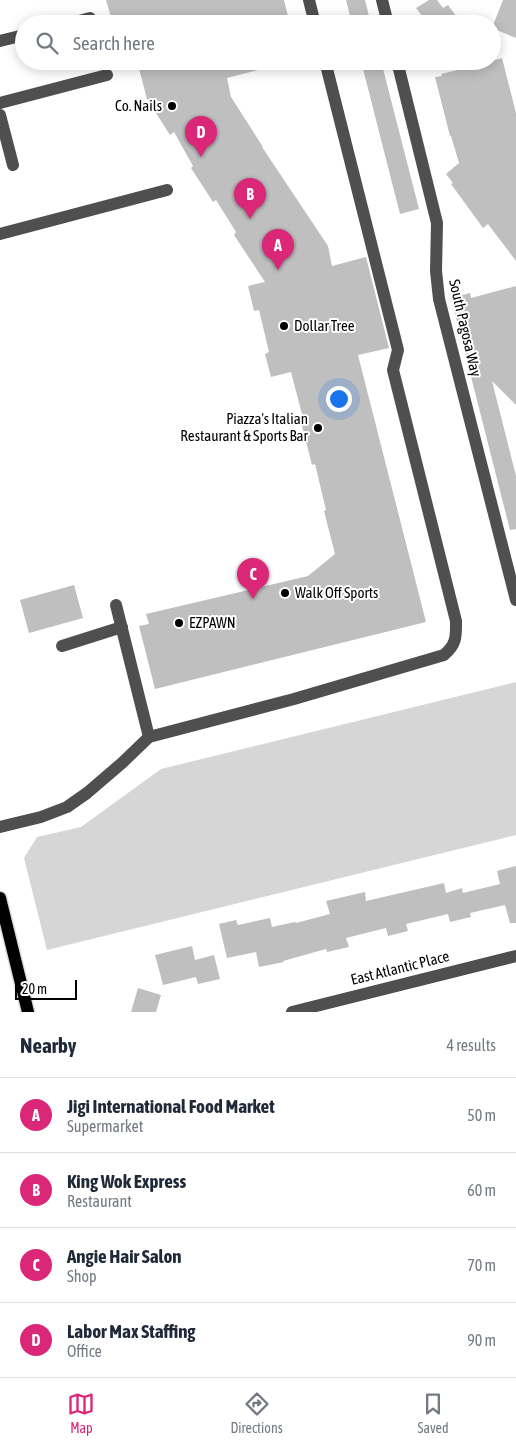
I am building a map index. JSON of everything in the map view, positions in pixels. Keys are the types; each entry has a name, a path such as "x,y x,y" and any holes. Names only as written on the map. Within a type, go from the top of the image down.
{"main road":[{"path":"0,898 28,1012"}],"street":[{"path":"309,0 313,15"},
{"path":"382,0 386,15"},
{"path":"0,42 15,38"},
{"path":"0,827 41,817 67,807 94,787 149,737 294,700 444,655 452,648 456,636 456,620 393,370 398,350 326,70"},
{"name":"South Pagosa Way","path":"399,70 437,223 436,271 439,299 516,600"},
{"path":"0,103 107,75"},
{"path":"0,115 13,165"},
{"path":"0,234 168,190"},
{"path":"116,605 149,737"},
{"path":"62,646 122,627"},
{"name":"East Atlantic Place","path":"292,1012 516,956"}],"shaded area":[{"path":"516,682 516,835 47,950 24,858 37,837 81,827 161,769"}],"building":[{"path":"106,0 284,0 288,15 110,15"},
{"path":"346,0 365,0 369,15 350,15"},
{"path":"429,0 437,0 443,8 448,5 455,15 421,15 416,8"},
{"path":"503,0 516,0 516,38 501,32 501,15 497,15"},
{"path":"501,58 516,113 516,261 488,224 483,228 451,184 453,183 446,174 459,163 435,77 458,70 501,70"},
{"path":"139,70 258,70 227,78 231,97 328,246 332,266 366,257 389,348 358,355 426,622 155,689 139,626 149,624 146,614 308,576 335,554 315,464 312,465 300,418 303,418 291,372 271,377 265,354 269,352 259,310 254,311 248,286 265,282 234,235 236,232 216,200 213,202 191,168 193,166 174,132 170,135 147,99"},
{"path":"363,70 383,70 419,209 400,214"},
{"path":"516,286 516,405 492,381 516,476 516,529 510,530 451,298 470,293 471,298"},
{"path":"74,585 83,618 29,633 20,600"},
{"path":"516,866 516,923 510,923 505,905 470,913 471,917 450,922 448,914 406,924 408,931 388,936 386,928 346,938 349,947 327,952 326,949 284,962 259,967 256,952 227,958 219,924 236,920 238,925 270,918 272,927 296,923 330,914 326,901 365,892 366,901 444,883 446,893 462,888 463,893 500,884 497,871"},
{"path":"192,946 195,960 214,955 220,979 198,984 196,977 163,985 155,955"},
{"path":"138,988 161,995 156,1012 131,1012"}],"place":[{"name":"Co. Nails","path":"172,106"},
{"name":"Labor Max Staffing","path":"201,157"},
{"name":"King Wok Express","path":"250,219"},
{"name":"Jigi International Food Market","path":"278,270"},
{"name":"Dollar Tree","path":"284,326"},
{"name":"Piazza's Italian Restaurant & Sports Bar","path":"318,428"},
{"name":"Walk Off Sports","path":"285,593"},
{"name":"Angie Hair Salon","path":"253,599"},
{"name":"EZPAWN","path":"179,623"}]}
